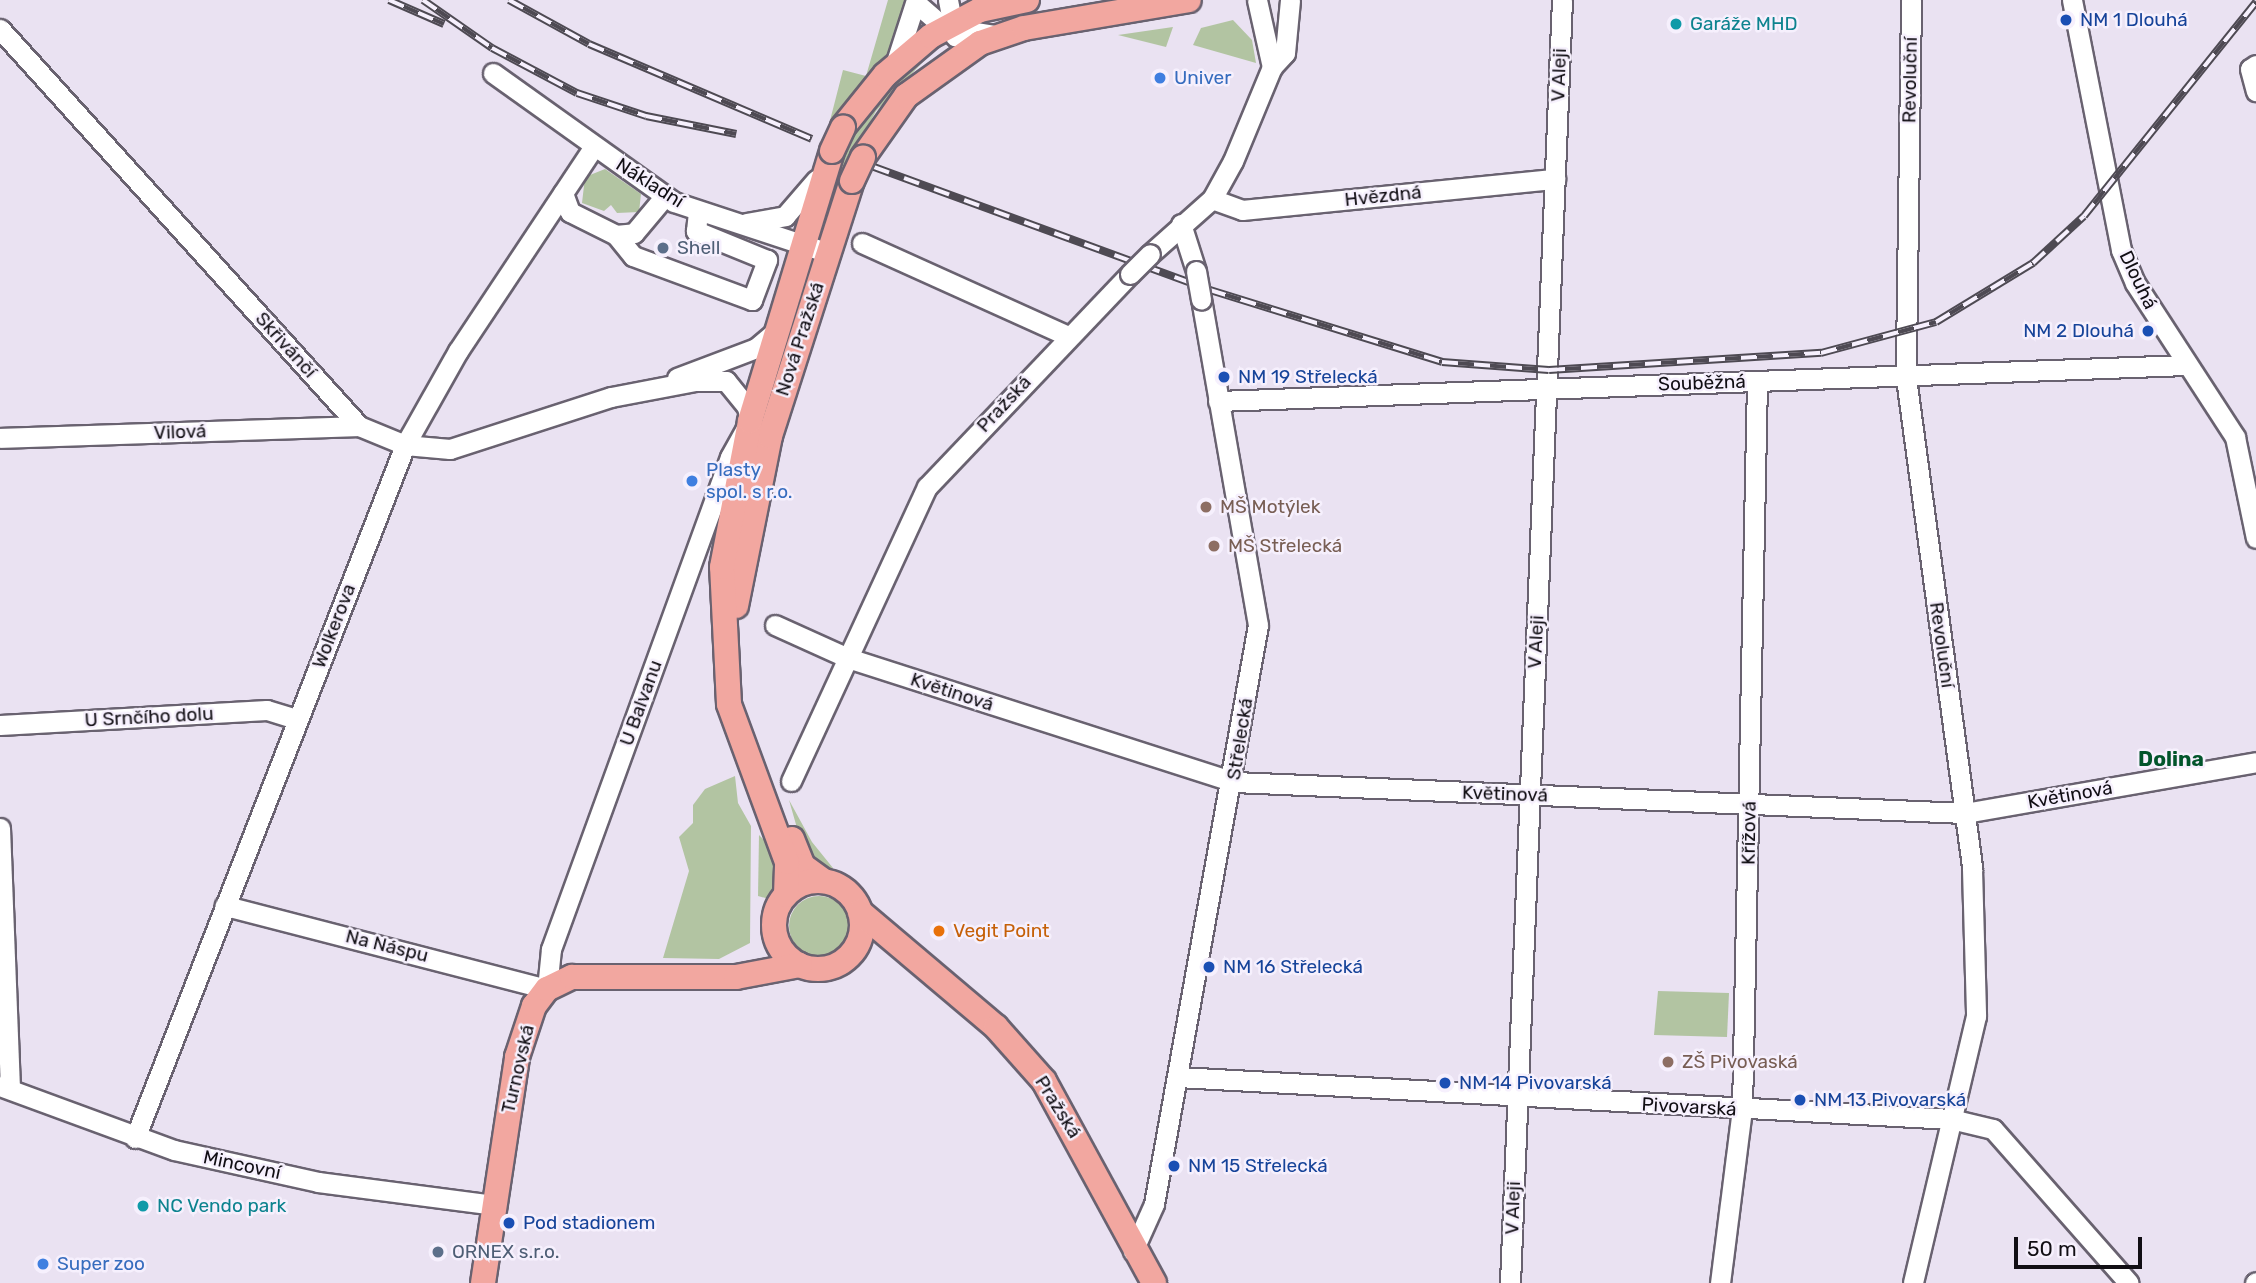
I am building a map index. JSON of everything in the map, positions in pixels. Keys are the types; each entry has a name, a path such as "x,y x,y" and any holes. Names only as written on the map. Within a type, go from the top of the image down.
{"main road":[{"name":"Nová Pražská","path":"824,881 798,857 748,725 735,656 746,530 776,372 776,331 826,165 843,127 895,65 952,16 1027,0"},
{"name":"Nová Pražská","path":"786,895 787,862 735,727 722,655 722,567 750,421 776,372 828,252 852,181 874,136 906,96 950,58 1001,35 1189,0"},
{"path":"720,977 757,956 786,895 824,881"},
{"name":"Pražská","path":"824,881 846,891 860,912 996,1027 1044,1081 1133,1251 1154,1283"},
{"path":"547,989 572,977 720,977 800,965 823,968 854,950 860,912"},
{"path":"774,925 781,949 800,965"},
{"name":"Pražská","path":"854,950 882,949 920,963"},
{"name":"Turnovská","path":"483,1283 517,1057 534,1006 547,989"}],"street":[{"path":"1257,0 1272,66"},
{"name":"Pražská","path":"791,781 927,487 1068,336 1181,223 1212,199 1272,66 1285,53 1290,0"},
{"name":"V Aleji","path":"1510,1283 1562,0"},
{"name":"Revoluční","path":"1912,0 1906,378 1965,813 1976,1016 1913,1283"},
{"name":"Dlouhá","path":"2072,0 2121,250 2186,365 2235,437 2256,538"},
{"path":"895,65 916,2 1001,35"},
{"path":"950,58 952,16"},
{"name":"Skřivánčí","path":"0,29 359,426 405,445 450,449 664,384 756,348 776,331"},
{"path":"2256,65 2249,69 2256,91"},
{"name":"Nákladní","path":"493,73 665,196 698,211 828,252"},
{"name":"Wolkerova","path":"135,1138 405,445 458,351 594,146"},
{"path":"731,222 785,216 803,203 826,165"},
{"name":"Hvězdná","path":"1212,199 1242,210 1555,179"},
{"path":"562,193 570,212 616,235 634,256 752,300 767,260 696,231 698,211"},
{"path":"616,235 634,233 665,196"},
{"name":"Střelecká","path":"1133,1251 1154,1204 1234,782 1258,625 1196,271 1181,223"},
{"path":"862,243 1068,336"},
{"path":"729,358 776,372"},
{"name":"Souběžná","path":"1218,401 1906,378 2186,365"},
{"name":"Skřivánčí","path":"664,384 726,381 776,372"},
{"path":"726,381 743,398 750,421"},
{"name":"Křížová","path":"1720,1283 1742,1109 1757,382"},
{"name":"U Balvanu","path":"547,989 551,949 730,457 750,421"},
{"name":"Vilová","path":"0,438 359,426"},
{"name":"Květinová","path":"775,625 848,658 1234,782 1965,813 2256,762"},
{"name":"U Srnčího dolu","path":"0,725 267,710 297,719"},
{"path":"0,828 5,1087"},
{"name":"Na Náspu","path":"225,906 547,989"},
{"name":"Pivovarská","path":"1178,1077 1517,1099 1951,1119 1993,1129 2129,1283"},
{"name":"Mincovní","path":"5,1087 135,1138 318,1182 494,1205"}],"green space":[{"path":"888,0 908,0 896,43 843,106 825,140 843,70 866,76"},
{"path":"1233,20 1252,40 1256,63 1193,45 1201,28"},
{"path":"1173,27 1166,47 1118,35"},
{"path":"942,42 876,111 837,182 831,179 839,154 879,96"},
{"path":"605,169 641,194 639,212 617,213 611,205 604,211 582,203 585,177"},
{"path":"735,776 738,803 751,826 750,943 719,959 663,958 689,871 679,837 693,823 693,805 705,789"},
{"path":"789,800 812,842 833,868 822,870 803,849"},
{"path":"759,835 773,849 779,891 769,899 758,896"},
{"path":"813,896 825,896 841,904 847,914 847,938 841,948 825,956 813,956 797,948 789,932 789,920 797,904"},
{"path":"1658,991 1729,993 1727,1037 1654,1035"}],"railway":[{"path":"389,0 444,24"},
{"path":"423,0 492,48 577,93 646,116 736,134"},
{"path":"509,0 589,44 812,139"},
{"path":"874,167 1210,290 1442,362 1549,370 1821,353 1936,322 2033,263 2084,216 2256,2"}],"place":[{"name":"NM 1 Dlouhá","path":"2066,20"},
{"name":"Garáže MHD","path":"1676,24"},
{"name":"Univer","path":"1160,78"},
{"name":"Shell","path":"663,248"},
{"name":"NM 2 Dlouhá","path":"2148,331"},
{"name":"NM 19 Střelecká","path":"1224,377"},
{"name":"Plasty spol. s r.o.","path":"692,481"},
{"name":"MŠ Motýlek","path":"1206,507"},
{"name":"MŠ Střelecká","path":"1214,546"},
{"name":"Vegit Point","path":"939,931"},
{"name":"NM 16 Střelecká","path":"1209,967"},
{"name":"ZŠ Pivovaská","path":"1668,1062"},
{"name":"NM 14 Pivovarská","path":"1445,1083"},
{"name":"NM 13 Pivovarská","path":"1800,1100"},
{"name":"NM 15 Střelecká","path":"1174,1166"},
{"name":"NC Vendo park","path":"143,1206"},
{"name":"Pod stadionem","path":"509,1223"},
{"name":"ORNEX s.r.o.","path":"438,1252"},
{"name":"Super zoo","path":"43,1264"}],"district":[{"name":"Dolina","path":"2171,759"}]}
